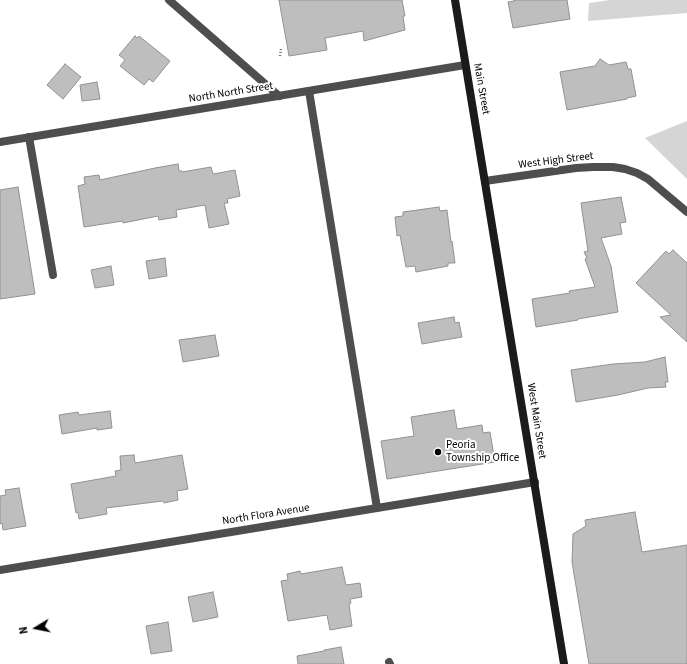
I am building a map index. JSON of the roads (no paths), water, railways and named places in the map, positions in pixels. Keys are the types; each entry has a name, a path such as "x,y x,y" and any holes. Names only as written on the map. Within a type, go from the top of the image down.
{"main road":[{"name":"Main Street","path":"455,0 485,181"},
{"name":"West Main Street","path":"485,181 564,664"}],"street":[{"path":"169,0 279,96"},
{"name":"North North Street","path":"0,142 465,65"},
{"path":"309,91 377,508"},
{"path":"29,137 53,275"},
{"name":"West High Street","path":"485,181 593,167 625,169 648,179 687,212"},
{"name":"North Flora Avenue","path":"0,570 535,482"}],"place":[{"name":"Peoria Township Office","path":"438,452"}]}
